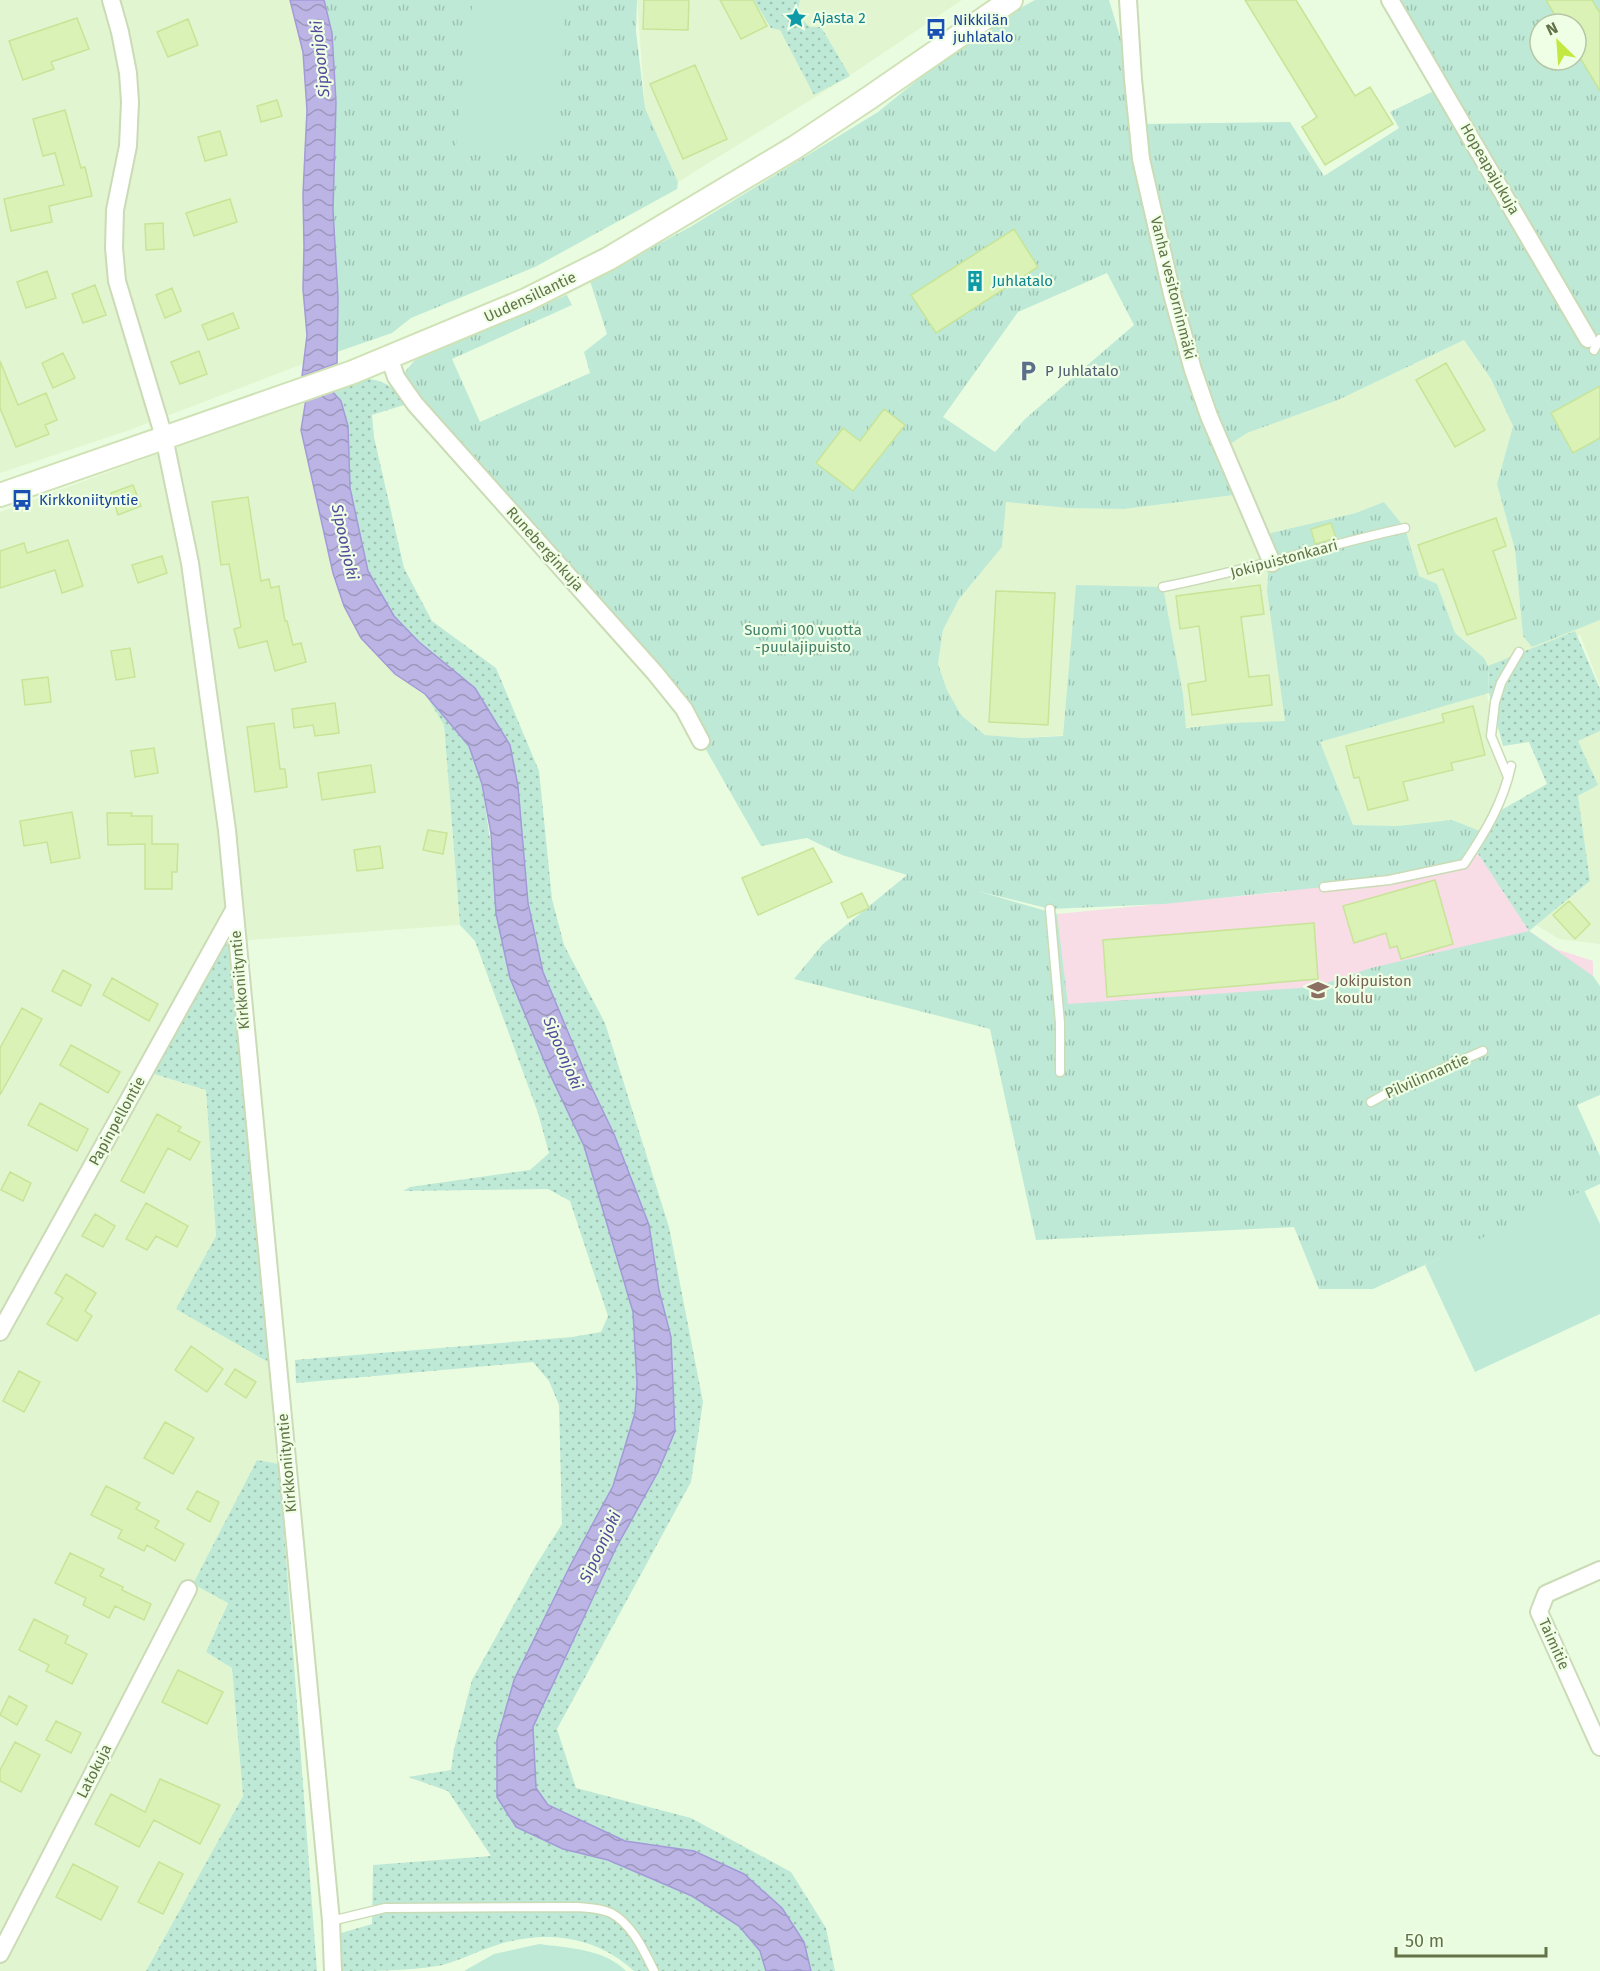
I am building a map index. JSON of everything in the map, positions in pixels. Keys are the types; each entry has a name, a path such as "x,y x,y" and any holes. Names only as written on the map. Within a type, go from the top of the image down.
{"street":[{"name":"Kirkkoniityntie","path":"111,0 126,63 130,102 128,146 115,210 114,248 117,281 164,436 190,563 227,830 331,1921 333,1971"},
{"name":"Uudensillantie","path":"0,495 353,372 526,300 608,259 794,148 1011,0"},
{"name":"Vanha vesitorninmäki","path":"1128,0 1141,159 1172,294 1193,370 1209,416 1272,563"},
{"name":"Hopeapajukuja","path":"1390,0 1594,339"},
{"name":"Runeberginkuja","path":"389,357 396,377 415,404 655,673 684,709 700,741"},
{"name":"Papinpellontie","path":"0,1332 234,910"},
{"name":"Taimitie","path":"1600,1570 1546,1594 1539,1612 1600,1748"},
{"name":"Latokuja","path":"0,1954 188,1589"}],"lane":[{"name":"Jokipuistonkaari","path":"1163,587 1223,575 1405,528"},
{"path":"1508,778 1491,736 1495,702 1501,683 1519,652"},
{"path":"1324,887 1389,880 1464,864 1485,833 1506,790 1511,766"},
{"path":"1050,909 1060,1023 1060,1072"},
{"name":"Pilvilinnantie","path":"1371,1102 1391,1091 1483,1052"},
{"path":"331,1921 385,1908 578,1907 596,1909 612,1913 627,1926 654,1971"}],"shaded area":[{"path":"0,0 290,0 303,52 307,110 303,194 303,289 307,335 303,364 127,431 0,473"},
{"path":"637,0 962,0 846,78 678,182 645,108"},
{"path":"1464,340 1491,379 1513,426 1497,484 1515,550 1523,636 1600,619 1600,686 1580,635 1483,674 1506,790 1485,833 1353,825 1311,719 1023,738 985,735 961,715 947,690 938,664 943,630 959,599 1002,547 1005,502 1068,508 1124,509 1241,494 1223,449 1247,433 1338,400"},
{"path":"306,399 301,430 333,573 395,674 425,694 444,725 460,925 237,941 222,945 154,1074 206,1090 216,1236 177,1309 268,1362 279,1464 257,1460 228,1602 206,1652 232,1668 243,1796 146,1971 0,1971 0,512"},
{"path":"1600,731 1600,944 1559,939 1536,925 1590,881 1578,796 1598,785 1577,741"},
{"name":"Jokipuiston koulu","path":"1475,849 1529,931 1556,949 1593,961 1593,976 1491,1036 1070,1025 1057,914 1282,892"}],"green space":[{"path":"324,0 637,0 636,31 645,108 678,182 677,189 535,267 411,318 392,333 337,352 333,216 334,74"},
{"path":"473,0 566,0 557,149 455,156"},
{"path":"754,0 800,0 799,12 802,18 810,27 821,27 850,76 814,95 780,30 771,28"},
{"name":"Suomi 100 vuotta -puulajipuisto","path":"1035,0 1109,0 1133,79 1139,124 1290,122 1324,176 1399,128 1390,112 1442,87 1396,0 1600,0 1600,620 1532,647 1523,636 1515,550 1497,484 1513,426 1491,379 1464,340 1338,400 1247,433 1223,449 1242,494 1124,509 1068,508 1006,502 1002,547 959,599 943,630 938,664 947,690 961,715 985,735 1023,738 1063,736 1076,585 1163,587 1183,694 1186,728 1285,721 1267,591 1271,533 1356,513 1384,502 1405,528 1419,576 1437,584 1455,633 1484,658 1488,666 1489,693 1320,742 1353,825 1398,826 1452,820 1485,833 1464,864 1389,880 1164,904 1050,909 977,891 1057,914 1068,1004 1315,987 1371,968 1529,931 1593,976 1600,986 1600,1095 1577,1105 1600,1156 1600,1184 1373,1289 1319,1289 1294,1227 1036,1240 990,1029 794,979 823,944 907,875 842,855 807,838 761,846 684,709 396,377 404,373 414,361 436,349 567,295 572,305 452,359 480,422 590,373 584,352 607,334 590,281 690,227 878,112 949,54 1005,16","holes":["1107,273 1134,325 1025,419 995,452 943,417 1018,312","884,409 904,425 853,491 817,463 860,441"]},
{"path":"370,379 391,387 399,395 404,405 372,415 374,437 404,568 432,621 496,668 539,771 552,899 564,945 605,1023 669,1227 703,1402 691,1482 557,1729 576,1788 691,1818 791,1872 826,1928 835,1971 811,1971 804,1942 782,1908 744,1874 694,1851 625,1842 548,1805 536,1788 533,1727 616,1548 658,1472 675,1431 671,1337 659,1290 649,1225 614,1134 588,1080 543,972 475,688 419,642 394,616 368,571 350,488 348,426 331,390 356,381"},
{"path":"1575,631 1600,689 1600,731 1578,741 1598,785 1578,796 1590,881 1529,931 1475,849 1494,814 1547,784 1529,742 1503,746 1489,693 1488,666"},
{"path":"425,694 469,746 482,784 510,978 548,1070 584,1146 633,1312 637,1383 635,1413 613,1486 570,1566 514,1680 497,1740 563,1849 608,1860 692,1896 740,1926 760,1951 766,1971 634,1971 619,1959 586,1943 550,1937 513,1941 438,1966 399,1970 333,1971 331,1936 372,1924 373,1865 491,1856 448,1791 408,1777 451,1770 454,1749 472,1680 536,1565 562,1524 559,1405 549,1381 533,1362 296,1383 295,1360 572,1337 601,1332 608,1316 570,1201 548,1189 403,1191 410,1187 530,1170 549,1153 538,1113 475,941 460,925 444,725"},
{"path":"231,942 268,1362 176,1309 216,1236 206,1090 154,1074 222,945"},
{"path":"1584,1190 1600,1224 1600,1314 1475,1372 1425,1265"},
{"path":"257,1460 279,1464 317,1971 146,1971 243,1796 232,1668 206,1652 228,1603 193,1584"},
{"path":"539,1944 574,1948 597,1954 608,1958 626,1971 464,1971 494,1954"}],"water":[{"name":"Sipoonjoki","path":"290,0 324,0 332,33 336,102 333,210 338,297 337,363 302,376 307,335 303,289 303,194 307,110 303,52"},
{"name":"Sipoonjoki","path":"331,390 341,401 348,426 350,488 368,571 394,616 419,642 475,688 510,745 518,786 528,903 543,972 588,1080 614,1134 649,1225 659,1290 671,1337 675,1431 658,1472 616,1548 533,1727 536,1788 548,1805 625,1841 694,1851 744,1874 782,1908 804,1942 811,1971 766,1971 760,1951 739,1926 692,1896 608,1860 563,1849 516,1827 497,1797 497,1740 514,1680 570,1566 613,1486 635,1413 637,1383 633,1312 584,1146 548,1070 510,978 496,914 491,833 482,784 469,746 425,694 395,674 361,638 344,606 333,573 301,430 306,399"}],"building":[{"path":"644,0 689,0 688,30 643,29"},
{"path":"720,0 753,0 767,26 741,39"},
{"path":"1245,0 1296,0 1355,96 1370,87 1393,124 1325,165 1302,127 1317,117"},
{"path":"1546,0 1592,0 1600,13 1600,91 1588,71 1588,12 1553,12"},
{"path":"77,18 89,49 51,62 54,69 23,80 9,41"},
{"path":"188,19 198,45 168,57 157,32"},
{"path":"695,65 727,139 683,159 650,84"},
{"path":"277,100 282,116 261,122 257,106"},
{"path":"65,110 81,168 85,167 92,196 49,206 52,222 11,231 4,199 64,185 55,153 43,156 33,119"},
{"path":"220,131 227,155 205,161 198,137"},
{"path":"230,199 237,222 194,236 186,213"},
{"path":"163,223 164,249 146,250 145,224"},
{"name":"Juhlatalo","path":"1014,229 1038,267 936,333 911,295"},
{"path":"47,271 56,298 26,308 17,282"},
{"path":"95,285 106,315 83,323 72,294"},
{"path":"172,288 181,311 165,318 156,295"},
{"path":"233,313 239,328 208,340 202,325"},
{"path":"199,351 207,374 180,384 171,362"},
{"path":"63,353 75,378 53,388 42,363"},
{"path":"0,361 18,405 46,393 57,420 45,425 49,434 16,447 0,408"},
{"path":"1446,363 1485,430 1455,447 1416,380"},
{"path":"1600,386 1600,438 1573,453 1551,413"},
{"path":"884,409 905,425 853,491 816,463 843,428 860,441"},
{"path":"133,485 141,506 118,515 111,493"},
{"path":"248,497 261,581 269,579 271,588 279,586 285,621 287,621 293,645 301,643 306,662 275,671 267,641 239,648 234,629 241,627 229,564 221,565 212,502"},
{"path":"1496,518 1506,546 1493,551 1516,618 1467,635 1443,569 1428,574 1418,545"},
{"path":"1331,523 1336,538 1315,544 1311,529"},
{"path":"68,540 83,586 62,593 55,570 0,588 0,551 24,543 27,553"},
{"path":"162,556 167,573 138,583 132,565"},
{"path":"1260,585 1264,614 1241,617 1249,677 1269,675 1272,705 1192,715 1188,684 1206,681 1199,626 1180,629 1176,596"},
{"path":"996,591 1055,593 1048,725 989,722"},
{"path":"130,648 135,677 116,680 111,651"},
{"path":"48,677 51,702 25,705 22,680"},
{"path":"335,703 339,733 315,736 313,725 294,728 292,709"},
{"path":"1473,706 1485,755 1451,763 1453,770 1403,782 1408,800 1368,810 1359,777 1354,778 1346,746 1444,722 1442,714"},
{"path":"274,723 280,769 285,769 287,787 255,792 247,727"},
{"path":"154,748 158,773 135,777 131,751"},
{"path":"371,765 375,792 322,800 318,773"},
{"path":"72,812 80,858 51,863 47,842 24,846 20,821"},
{"path":"107,813 152,816 152,844 178,844 177,872 172,872 172,889 145,889 145,844 108,845"},
{"path":"428,830 447,833 443,854 423,850"},
{"path":"380,846 383,868 357,871 354,850"},
{"path":"813,848 832,882 758,915 742,878"},
{"path":"1435,880 1453,944 1401,959 1397,946 1390,948 1386,933 1354,943 1343,906"},
{"path":"862,893 869,908 848,918 841,903"},
{"path":"1569,901 1590,924 1575,939 1553,915"},
{"path":"1314,923 1318,979 1107,997 1103,940"},
{"path":"63,970 91,985 81,1006 52,991"},
{"path":"112,978 158,1004 149,1021 103,995"},
{"path":"22,1008 42,1019 0,1095 0,1048"},
{"path":"71,1045 120,1072 108,1093 60,1065"},
{"path":"40,1103 88,1129 77,1151 28,1125"},
{"path":"157,1114 181,1127 178,1131 200,1142 190,1160 168,1148 144,1193 121,1181"},
{"path":"10,1172 31,1183 23,1201 1,1190"},
{"path":"146,1203 188,1226 177,1247 156,1236 147,1250 126,1239"},
{"path":"95,1214 115,1226 103,1247 82,1236"},
{"path":"66,1274 96,1293 85,1311 92,1316 77,1341 47,1324 63,1298 55,1293"},
{"path":"191,1346 223,1369 207,1392 175,1370"},
{"path":"235,1369 256,1382 246,1398 225,1384"},
{"path":"19,1371 40,1382 24,1412 3,1401"},
{"path":"165,1422 194,1438 173,1474 144,1458"},
{"path":"106,1486 140,1503 136,1509 159,1521 155,1528 184,1544 175,1561 147,1545 144,1551 118,1538 122,1530 91,1515"},
{"path":"197,1491 219,1502 210,1522 187,1509"},
{"path":"70,1553 104,1569 100,1576 151,1604 144,1620 115,1606 109,1618 83,1605 86,1598 55,1583"},
{"path":"34,1619 68,1636 65,1643 87,1654 72,1684 46,1671 49,1665 19,1650"},
{"path":"178,1670 223,1692 207,1724 162,1702"},
{"path":"9,1696 27,1706 17,1725 0,1715"},
{"path":"56,1721 81,1733 71,1753 46,1740"},
{"path":"15,1742 40,1755 21,1792 0,1781 0,1770"},
{"path":"160,1779 220,1805 200,1844 154,1820 139,1847 95,1824 111,1794 145,1812"},
{"path":"159,1862 183,1874 163,1914 138,1902"},
{"path":"73,1864 118,1887 101,1920 56,1897"}],"place":[{"name":"Ajasta 2","path":"796,18"},
{"name":"Nikkilän juhlatalo","path":"936,29"},
{"name":"Juhlatalo","path":"975,281"},
{"name":"P Juhlatalo","path":"1028,371"},
{"name":"Kirkkoniityntie","path":"22,500"},
{"name":"Jokipuiston koulu","path":"1318,990"}]}
